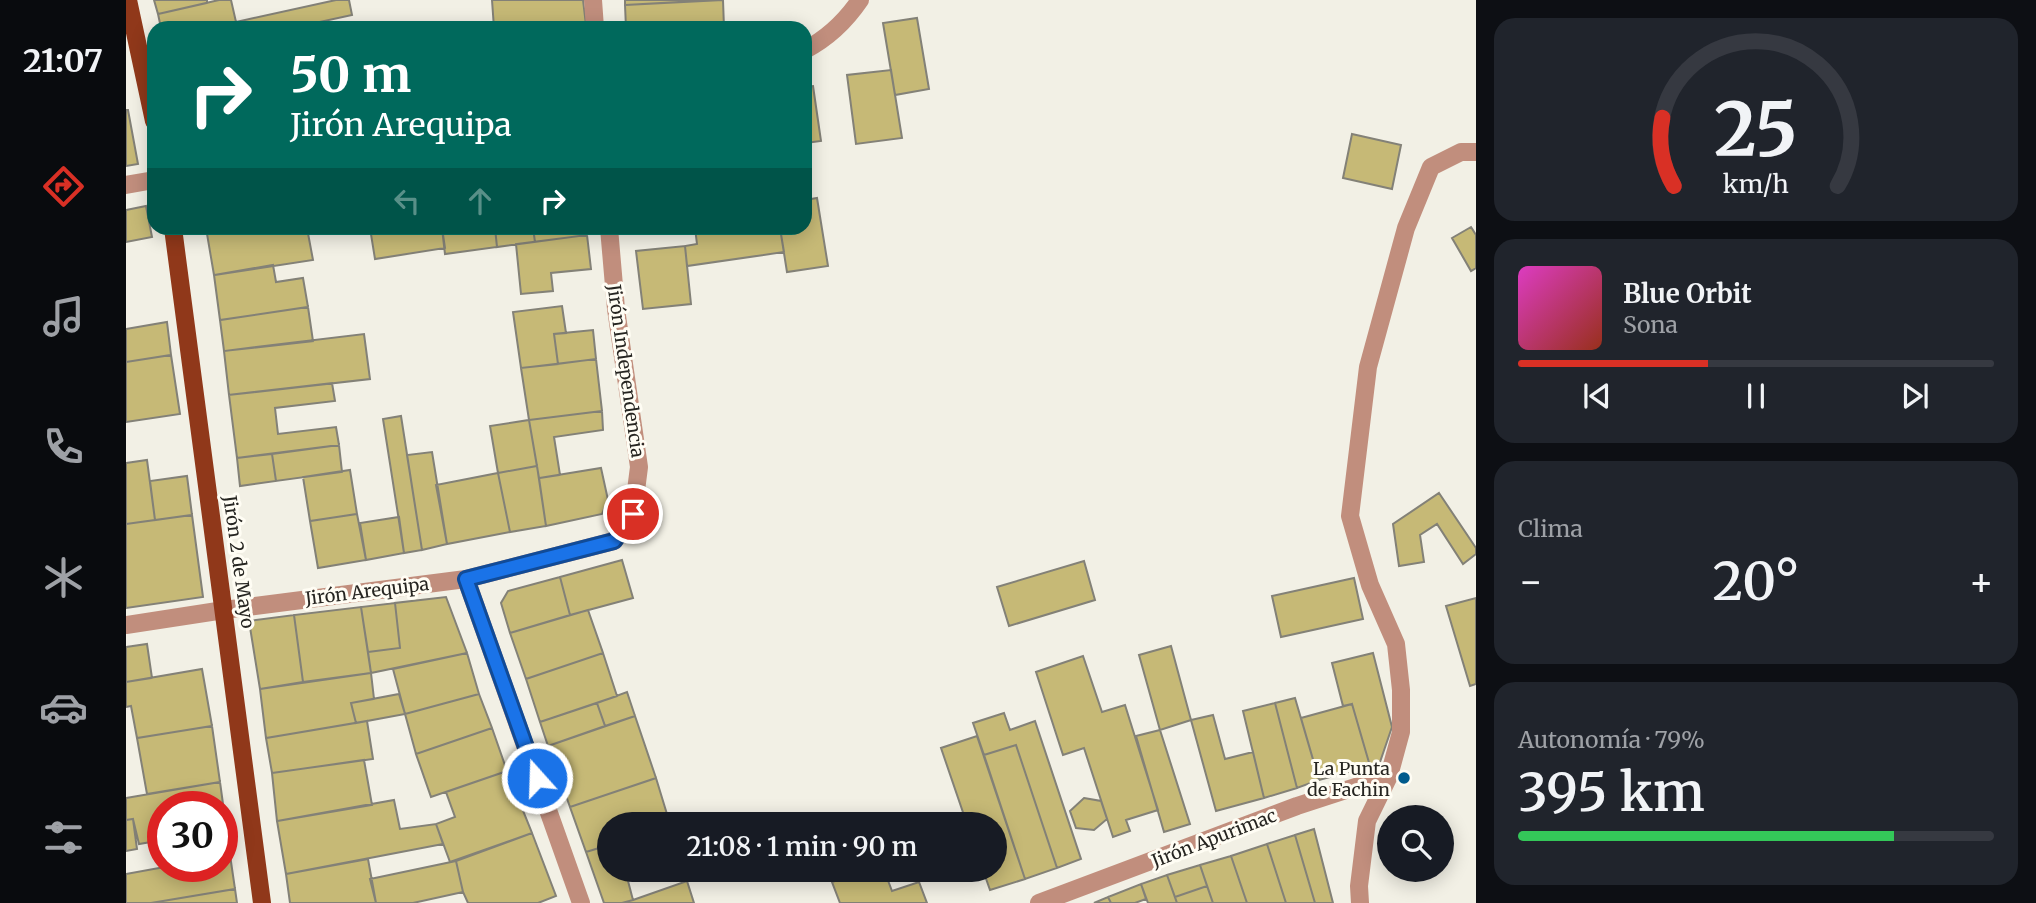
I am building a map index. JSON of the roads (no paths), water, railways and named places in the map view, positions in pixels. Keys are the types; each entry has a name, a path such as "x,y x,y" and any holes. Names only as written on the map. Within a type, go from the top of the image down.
{"main road":[{"path":"128,0 147,88"},
{"name":"Jirón 2 de Mayo","path":"174,235 262,903"}],"street":[{"path":"593,0 594,21"},
{"path":"812,47 824,41 860,0"},
{"path":"1360,903 1359,886 1367,821 1389,776 1401,732 1401,690 1396,644 1370,585 1350,516 1368,368 1406,228 1431,166 1461,152 1476,152"},
{"path":"126,185 147,181"},
{"name":"Jirón Independencia","path":"610,235 616,309 639,467 633,514"},
{"name":"Jirón Arequipa","path":"126,625 466,579 614,541 633,514"},
{"path":"466,579 581,903"},
{"name":"Jirón Apurimac","path":"1039,903 1297,806 1389,776"}],"place":[{"name":"La Punta de Fachin","path":"1404,778"}]}
